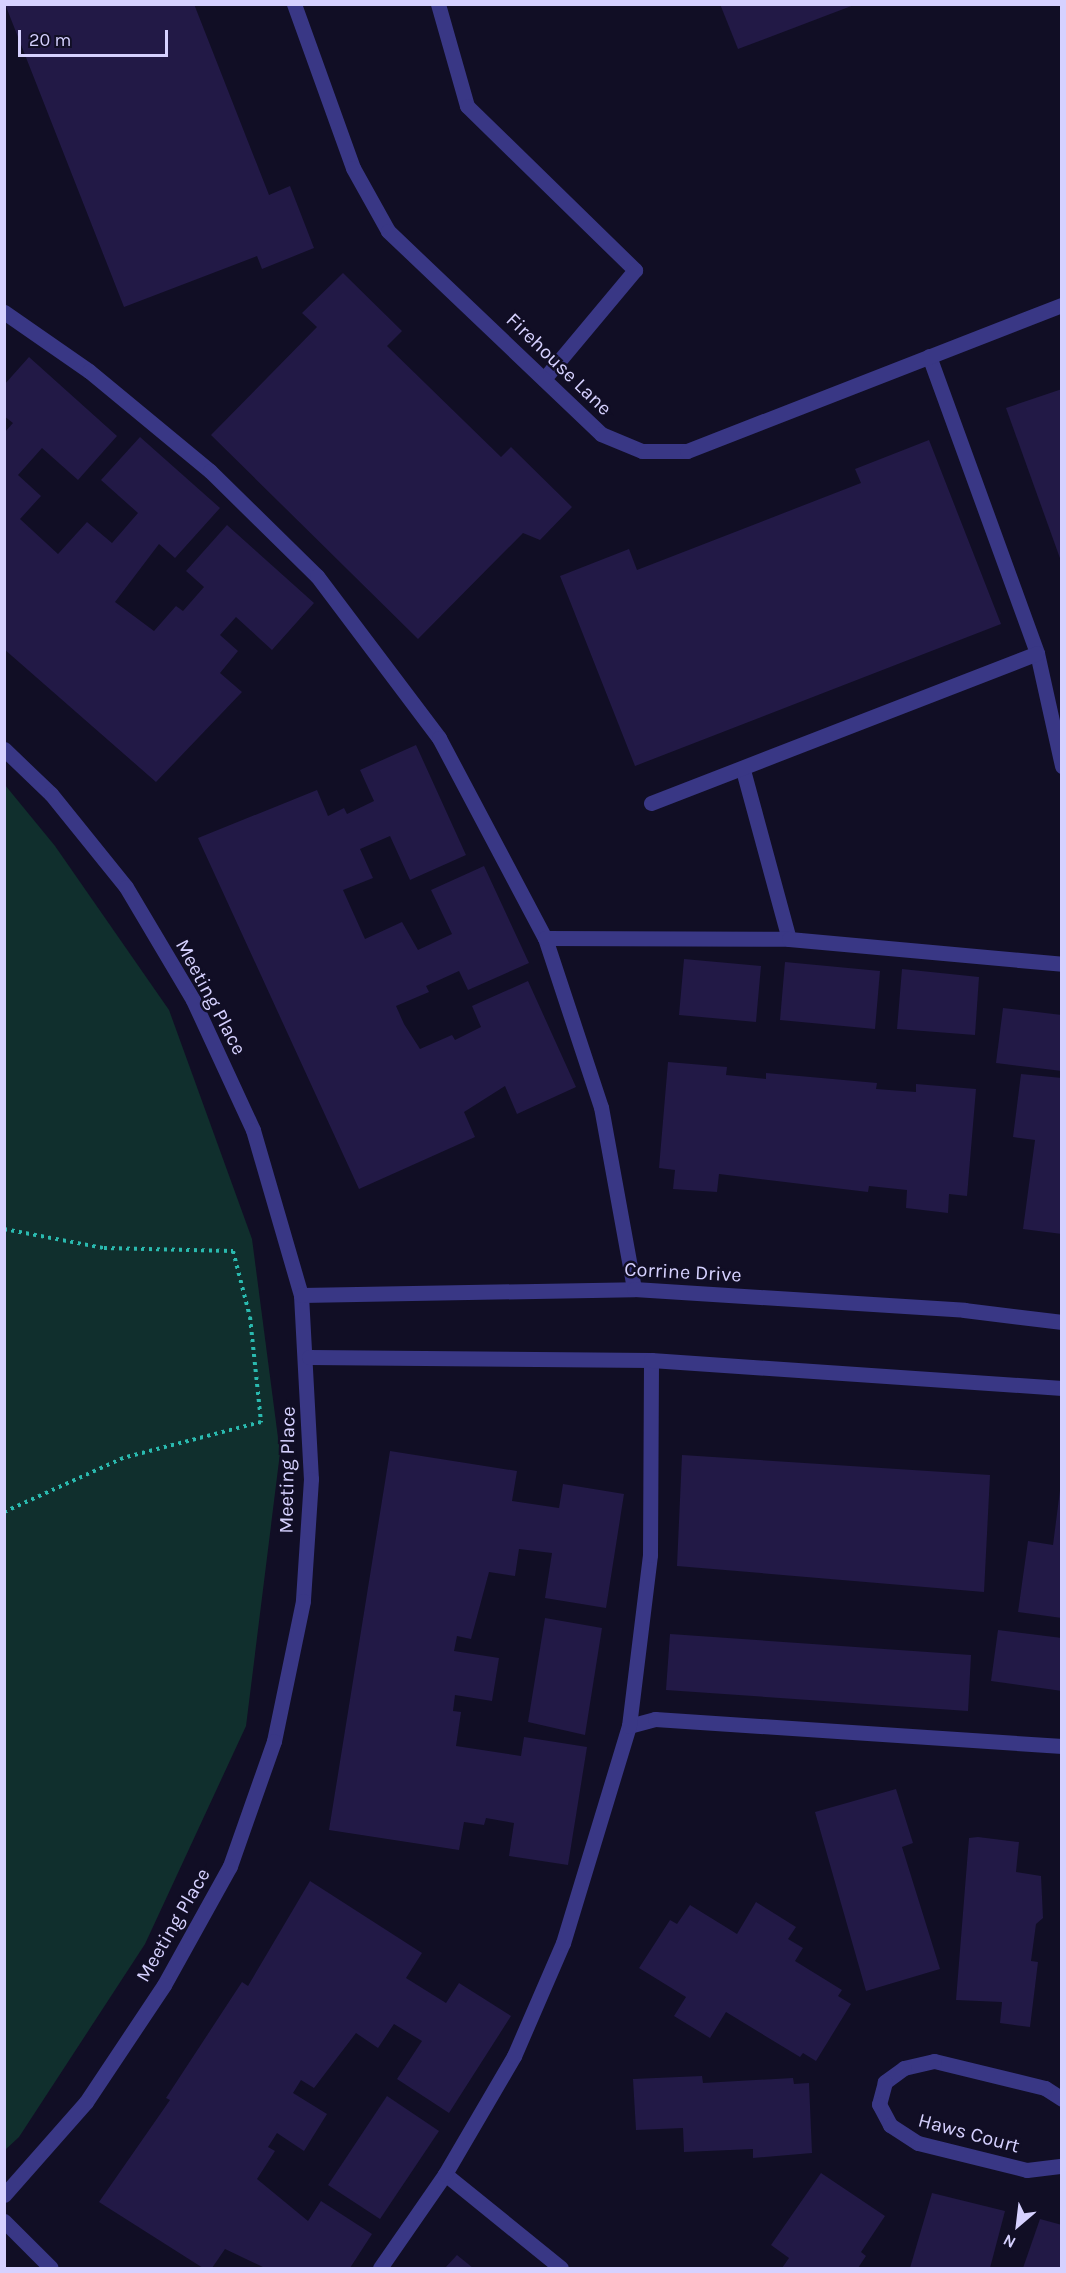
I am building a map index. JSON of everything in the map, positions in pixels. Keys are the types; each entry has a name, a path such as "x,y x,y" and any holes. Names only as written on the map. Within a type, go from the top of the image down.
{"street":[{"name":"Firehouse Lane","path":"294,4 353,168 388,231 601,434 642,451 687,451 1062,305"},
{"path":"438,4 467,106 635,270 544,379"},
{"path":"4,312 58,351 210,471 317,576 439,738 545,938 601,1107 634,1289"},
{"path":"929,356 1037,653 1062,766"},
{"path":"651,803 743,770 1037,653"},
{"name":"Meeting Place","path":"4,749 51,794 126,887 193,1000 253,1130 301,1295 309,1357 312,1479 303,1601 274,1741 230,1866 164,1985 86,2102 4,2195"},
{"path":"743,770 789,939"},
{"path":"545,938 789,939 1062,964"},
{"name":"Corrine Drive","path":"301,1295 634,1289 964,1310 1062,1322"},
{"path":"309,1357 651,1360 1062,1388"},
{"path":"380,2268 445,2174 514,2056 563,1943 629,1726 650,1555 651,1360"},
{"path":"629,1726 655,1719 1062,1746"},
{"name":"Haws Court","path":"1062,2099 1045,2088 934,2061 894,2075 885,2082 879,2104 890,2125 918,2143 1027,2170 1062,2166"},
{"path":"445,2174 561,2268"},
{"path":"4,2221 51,2268"}],"path":[{"path":"4,1229 104,1248 233,1251 250,1317 261,1422 123,1458 4,1512"}],"green space":[{"path":"5,785 55,846 169,1010 252,1239 280,1453 246,1726 145,1944 19,2137 5,2150"}],"building":[{"path":"5,4 194,4 269,195 290,186 314,248 262,269 257,256 124,307"},
{"path":"720,4 854,4 854,5 738,49"},
{"path":"343,273 402,331 387,346 501,457 511,447 572,507 540,540 523,533 418,639 211,435 317,327 302,313"},
{"path":"29,357 117,436 78,480 42,448 18,475 41,496 20,519 58,554 87,522 112,543 138,513 101,480 140,437 220,508 175,558 159,544 115,602 154,631 176,606 183,611 204,587 186,571 227,525 314,603 272,650 236,617 220,635 238,651 220,673 242,692 156,782 4,649 4,433 13,423 4,416 4,385"},
{"path":"1062,389 1062,561 1061,561 1006,408"},
{"path":"929,440 1001,624 635,766 560,576 629,549 637,570 861,483 855,469"},
{"path":"416,745 466,855 410,880 390,836 360,849 373,878 343,890 365,939 402,922 418,950 452,934 431,890 484,866 529,963 468,990 459,971 426,986 429,992 396,1006 404,1024 420,1049 452,1035 455,1040 481,1027 472,1006 528,981 576,1087 517,1114 505,1086 464,1112 475,1137 359,1189 198,838 317,790 328,816 344,808 347,814 374,801 360,770"},
{"path":"684,959 761,966 756,1022 679,1015"},
{"path":"785,962 880,971 875,1029 780,1020"},
{"path":"902,969 979,977 975,1035 897,1029"},
{"path":"1003,1008 1062,1015 1062,1071 996,1063"},
{"path":"668,1062 727,1067 726,1075 766,1079 766,1073 877,1083 876,1089 916,1092 916,1084 976,1089 967,1196 949,1194 948,1213 906,1208 907,1190 869,1186 868,1192 719,1174 717,1192 673,1189 675,1170 659,1168"},
{"path":"1021,1074 1062,1078 1062,1234 1023,1229 1035,1140 1013,1137"},
{"path":"390,1451 517,1471 512,1501 559,1508 563,1484 624,1494 606,1608 545,1598 552,1553 519,1549 515,1576 489,1572 471,1639 457,1636 454,1651 499,1658 492,1701 455,1695 453,1711 461,1712 456,1746 521,1756 524,1737 587,1747 568,1865 509,1856 514,1823 486,1818 484,1825 464,1822 459,1850 329,1830"},
{"path":"682,1455 990,1475 984,1592 677,1566"},
{"path":"1062,1475 1062,1618 1018,1612 1028,1541 1053,1545"},
{"path":"545,1618 602,1628 585,1735 528,1722"},
{"path":"998,1630 1062,1638 1062,1691 991,1681"},
{"path":"670,1634 971,1655 968,1711 666,1690"},
{"path":"896,1789 913,1843 902,1847 940,1969 866,1991 815,1812"},
{"path":"969,1838 1019,1842 1016,1872 1041,1876 1043,1918 1036,1924 1031,1961 1038,1962 1030,2027 1000,2023 1002,2002 956,2000"},
{"path":"310,1881 422,1953 406,1978 446,2003 459,1983 511,2016 449,2113 397,2079 422,2041 394,2024 378,2048 356,2033 314,2088 301,2080 293,2093 327,2114 304,2151 277,2133 268,2147 275,2151 257,2179 308,2221 321,2201 372,2234 350,2268 265,2268 225,2249 212,2268 203,2268 99,2202 170,2100 166,2098 242,1982 248,1986"},
{"path":"756,1902 796,1927 788,1939 803,1948 795,1961 842,1990 838,1996 851,2004 816,2061 803,2053 800,2057 726,2012 710,2038 674,2016 686,1997 639,1968 670,1920 677,1924 690,1905 737,1934"},
{"path":"702,2076 703,2083 793,2078 794,2084 809,2083 812,2153 753,2158 753,2149 684,2152 683,2128 636,2130 633,2079"},
{"path":"387,2096 439,2131 380,2219 328,2185"},
{"path":"821,2173 885,2216 861,2252 866,2256 858,2268 782,2268 789,2258 771,2245"},
{"path":"932,2193 1005,2211 990,2268 910,2268"},
{"path":"1040,2219 1062,2225 1062,2268 1023,2268"},
{"path":"457,2255 473,2268 445,2268"}]}
